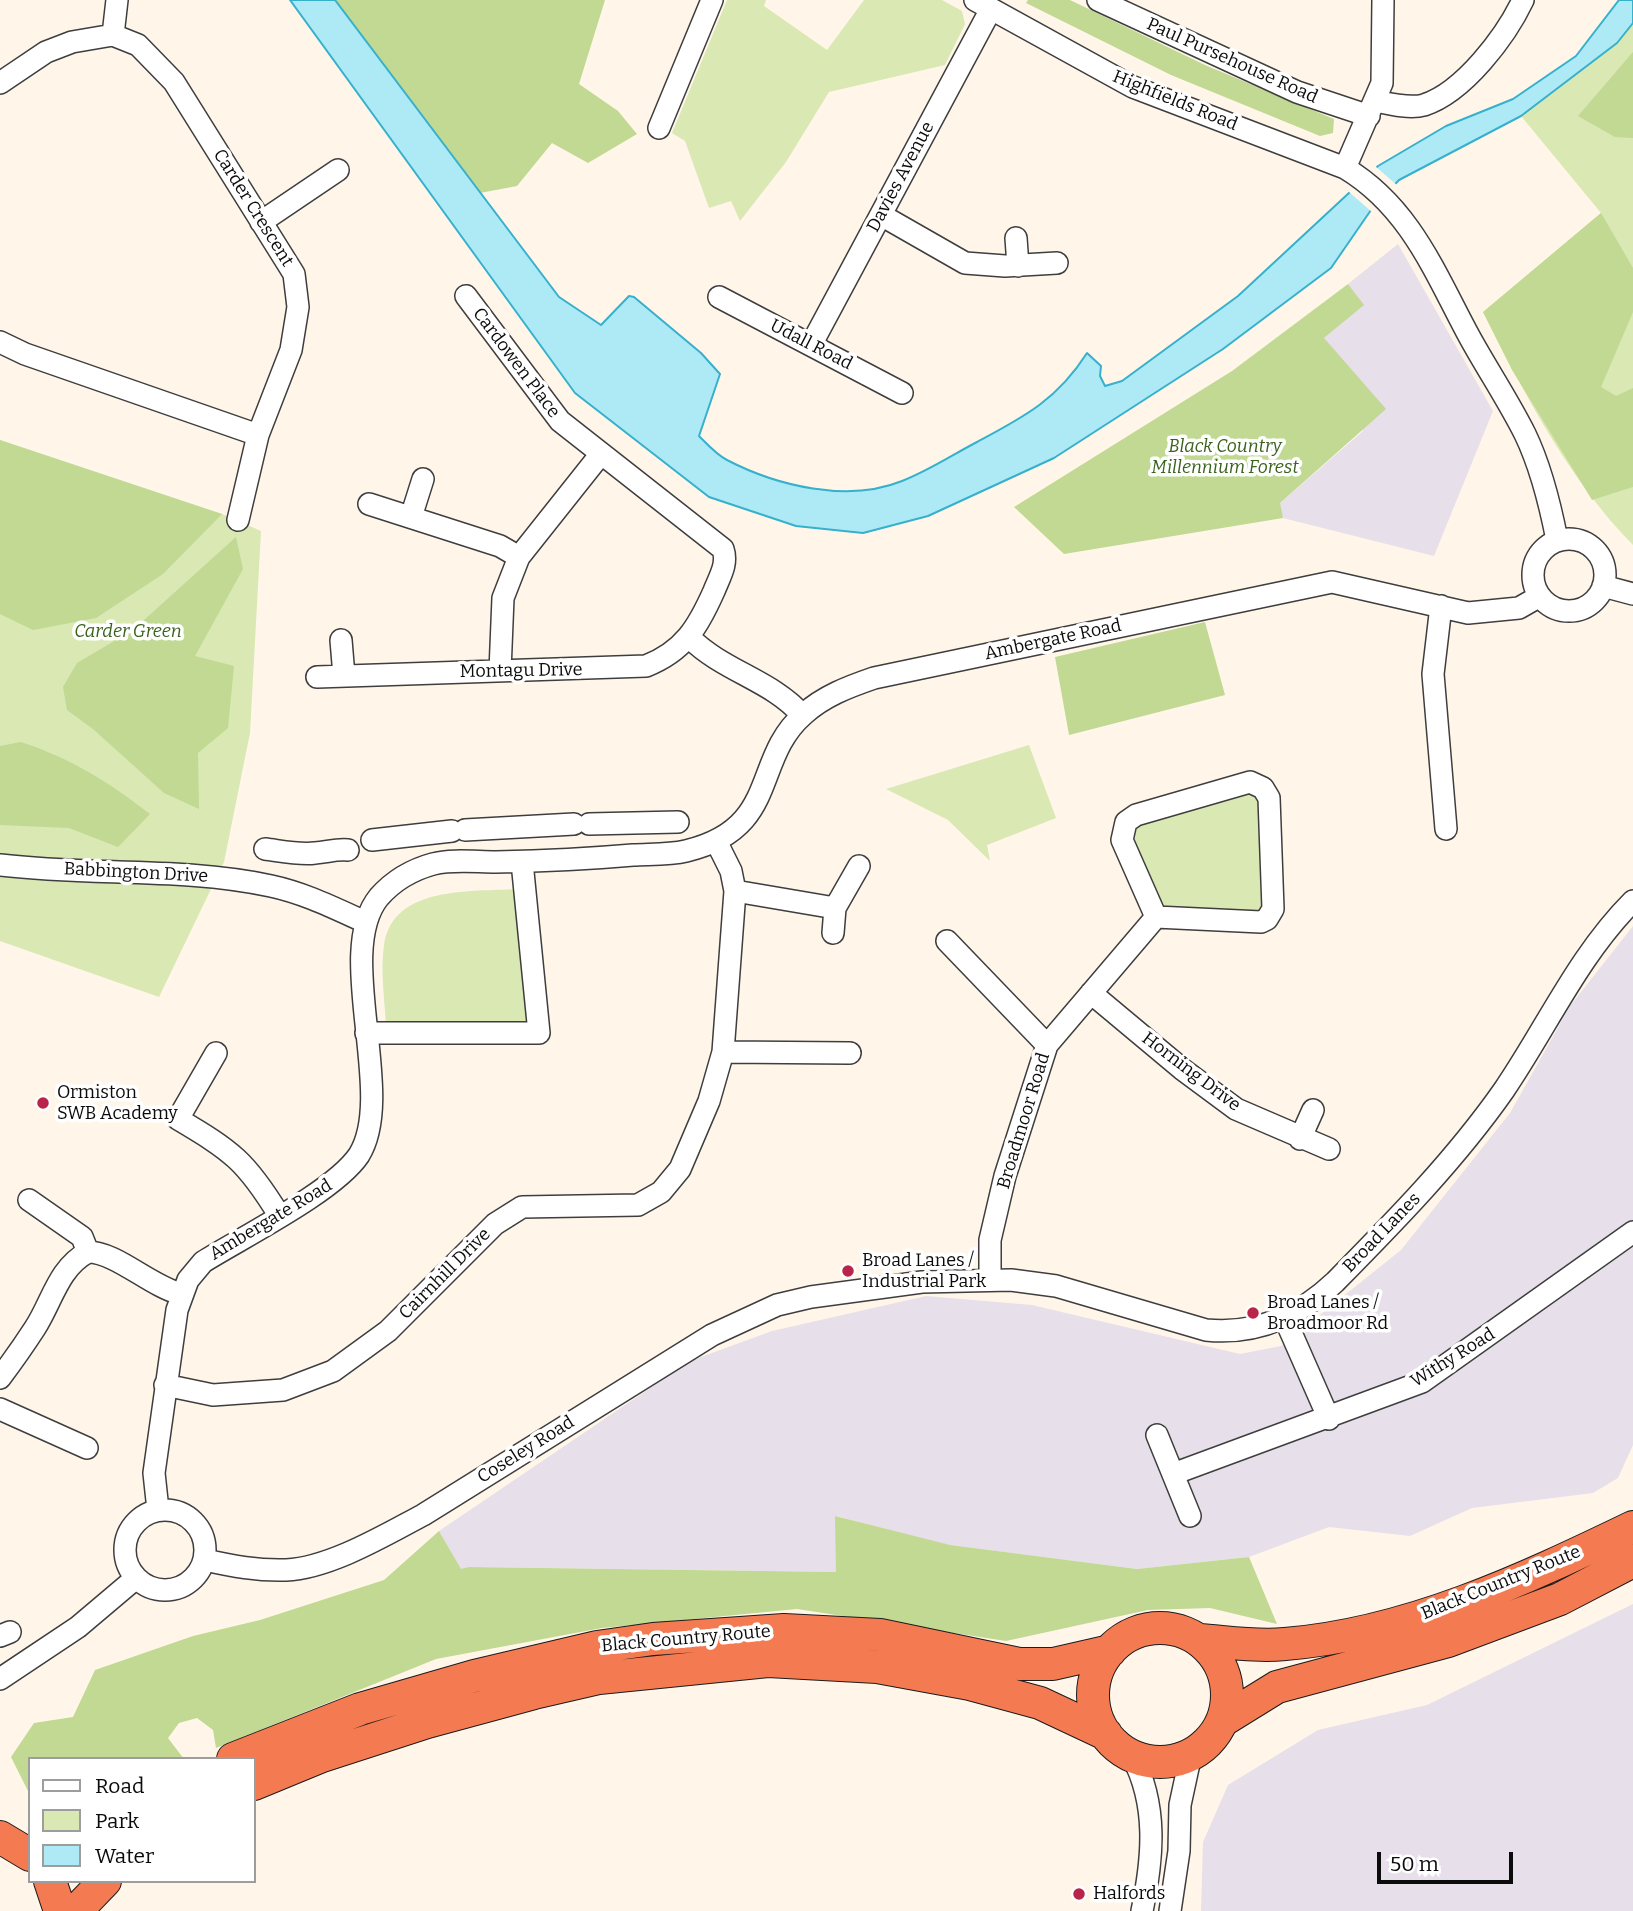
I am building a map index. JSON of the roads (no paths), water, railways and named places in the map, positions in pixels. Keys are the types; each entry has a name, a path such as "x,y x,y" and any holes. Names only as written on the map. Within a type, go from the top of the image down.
{"highway":[{"name":"Black Country Route","path":"1199,1640 1283,1644 1365,1631 1443,1610 1555,1565 1633,1527"},
{"name":"Black Country Route","path":"1222,1721 1277,1687 1448,1641 1560,1599 1633,1561"},
{"path":"1152,1628 1173,1628 1199,1640 1219,1662 1225,1677 1227,1698 1222,1721 1210,1740 1191,1754 1160,1762 1132,1756 1106,1734 1093,1698 1097,1672 1110,1651 1133,1633 1152,1628"},
{"name":"Black Country Route","path":"238,1757 360,1709 474,1676 586,1649 653,1639 784,1630 880,1635 1019,1664 1053,1664 1110,1651"},
{"name":"Black Country Route","path":"256,1783 375,1739 534,1693 599,1678 768,1661 877,1667 970,1684 1040,1703 1106,1734"},
{"path":"51,1883 60,1911"},
{"path":"76,1911 103,1883"}],"street":[{"path":"3,74 72,42 113,35 117,0"},
{"path":"659,128 712,0"},
{"name":"Paul Pursehouse Road","path":"1098,0 1297,92 1372,109 1423,106 1443,95 1478,65 1509,28 1523,0"},
{"path":"1383,0 1382,83 1353,173 1396,208 1422,246 1525,435 1548,495 1557,540"},
{"name":"Highfields Road","path":"993,6 1133,87 1353,173"},
{"name":"Davies Avenue","path":"811,345 993,6"},
{"name":"Carder Crescent","path":"113,35 138,45 174,82 294,274 298,307 291,350 258,435 238,520"},
{"path":"261,222 338,170"},
{"path":"881,215 965,262 1018,266 1057,263"},
{"path":"1016,237 1018,266"},
{"name":"Cardowen Place","path":"466,296 553,413 600,455 723,549 725,566 712,596"},
{"name":"Udall Road","path":"719,297 902,393"},
{"path":"0,342 25,354 258,435"},
{"path":"500,671 501,612 508,583 519,557 600,455"},
{"path":"411,517 423,479"},
{"path":"369,505 499,546 519,557"},
{"path":"1557,540 1577,540 1598,553 1603,565 1603,586 1597,597 1586,607 1574,611 1551,606 1540,596 1534,584 1533,570 1537,558 1546,547 1557,540"},
{"name":"Ambergate Road","path":"158,1510 154,1473 165,1385 181,1294 203,1262 339,1179 360,1153 369,1127 370,1091 366,1033 365,922 377,899 393,882 435,863 515,862 684,852 716,841 741,823 759,800 779,746 802,715 838,690 874,678 1293,588 1332,582 1468,613 1519,608 1540,596"},
{"path":"1603,586 1633,594"},
{"name":"Montagu Drive","path":"317,677 631,669 662,660 690,638 701,622 712,596"},
{"path":"1441,606 1433,674 1446,829"},
{"path":"690,638 728,668 791,702 802,715"},
{"path":"341,640 344,676"},
{"path":"1250,782 1263,788 1269,798 1273,909 1267,919 1261,922 1156,917 1122,840 1126,822 1136,815 1250,782"},
{"path":"372,840 505,828 678,822"},
{"path":"637,823 638,855"},
{"path":"366,1033 539,1033 515,862 505,828"},
{"path":"408,836 417,870"},
{"name":"Cairnhill Drive","path":"165,1385 213,1395 283,1390 333,1371 388,1331 495,1224 522,1208 638,1205 661,1192 680,1169 709,1101 723,1052 735,891 731,871 716,841"},
{"path":"271,886 270,850 317,853 331,848 348,850"},
{"name":"Babbington Drive","path":"0,865 216,877 271,886 308,896 365,922"},
{"path":"833,933 835,908 859,866"},
{"path":"735,891 835,908"},
{"name":"Broad Lanes","path":"839,1292 922,1282 990,1279 1056,1286 1206,1330 1227,1332 1285,1319 1315,1300 1335,1282 1464,1144 1506,1086 1577,970 1633,901"},
{"name":"Broadmoor Road","path":"990,1279 990,1240 1005,1176 1047,1045 1156,917"},
{"path":"947,941 1047,1045"},
{"name":"Horning Drive","path":"1091,993 1182,1069 1237,1109 1300,1139 1329,1149"},
{"path":"723,1052 850,1053"},
{"path":"216,1053 178,1119 231,1151 251,1172 279,1215"},
{"path":"1300,1139 1313,1110"},
{"path":"29,1200 82,1237 88,1252"},
{"name":"Withy Road","path":"1173,1474 1329,1419 1422,1382 1633,1232"},
{"path":"0,1378 37,1325 49,1297 72,1264 88,1252 107,1255 163,1289 181,1294"},
{"name":"Coseley Road","path":"205,1560 246,1569 289,1570 316,1564 346,1552 424,1515 712,1335 777,1306 839,1292"},
{"path":"1285,1319 1329,1419"},
{"path":"0,1409 87,1448"},
{"path":"1157,1435 1190,1516"},
{"path":"158,1510 176,1511 187,1516 204,1536 205,1560 199,1572 180,1588 152,1589 136,1578 127,1563 127,1538 143,1516 158,1510"},
{"path":"0,1679 78,1627 136,1578"},
{"path":"1170,1911 1179,1851 1180,1805 1191,1754"},
{"path":"1132,1756 1143,1777 1152,1839 1142,1911"}],"water":[{"path":"290,0 335,0 559,297 601,325 629,296 634,297 701,353 720,374 699,436 712,449 727,460 768,477 790,484 836,491 881,487 931,468 1038,406 1064,383 1087,353 1101,366 1100,376 1105,386 1122,381 1238,296 1378,166 1446,126 1513,99 1576,56 1619,0 1633,0 1633,23 1617,43 1521,116 1399,180 1371,210 1331,268 1223,349 1054,458 928,516 863,533 796,526 709,497 575,393"}],"place":[{"name":"Ormiston SWB Academy","path":"43,1103"},
{"name":"Broad Lanes / Industrial Park","path":"848,1271"},
{"name":"Broad Lanes / Broadmoor Rd","path":"1253,1313"},
{"name":"Halfords","path":"1079,1894"}],"park label":[{"name":"Black Country Millennium Forest","path":"1225,457"},
{"name":"Carder Green","path":"128,632"}]}
